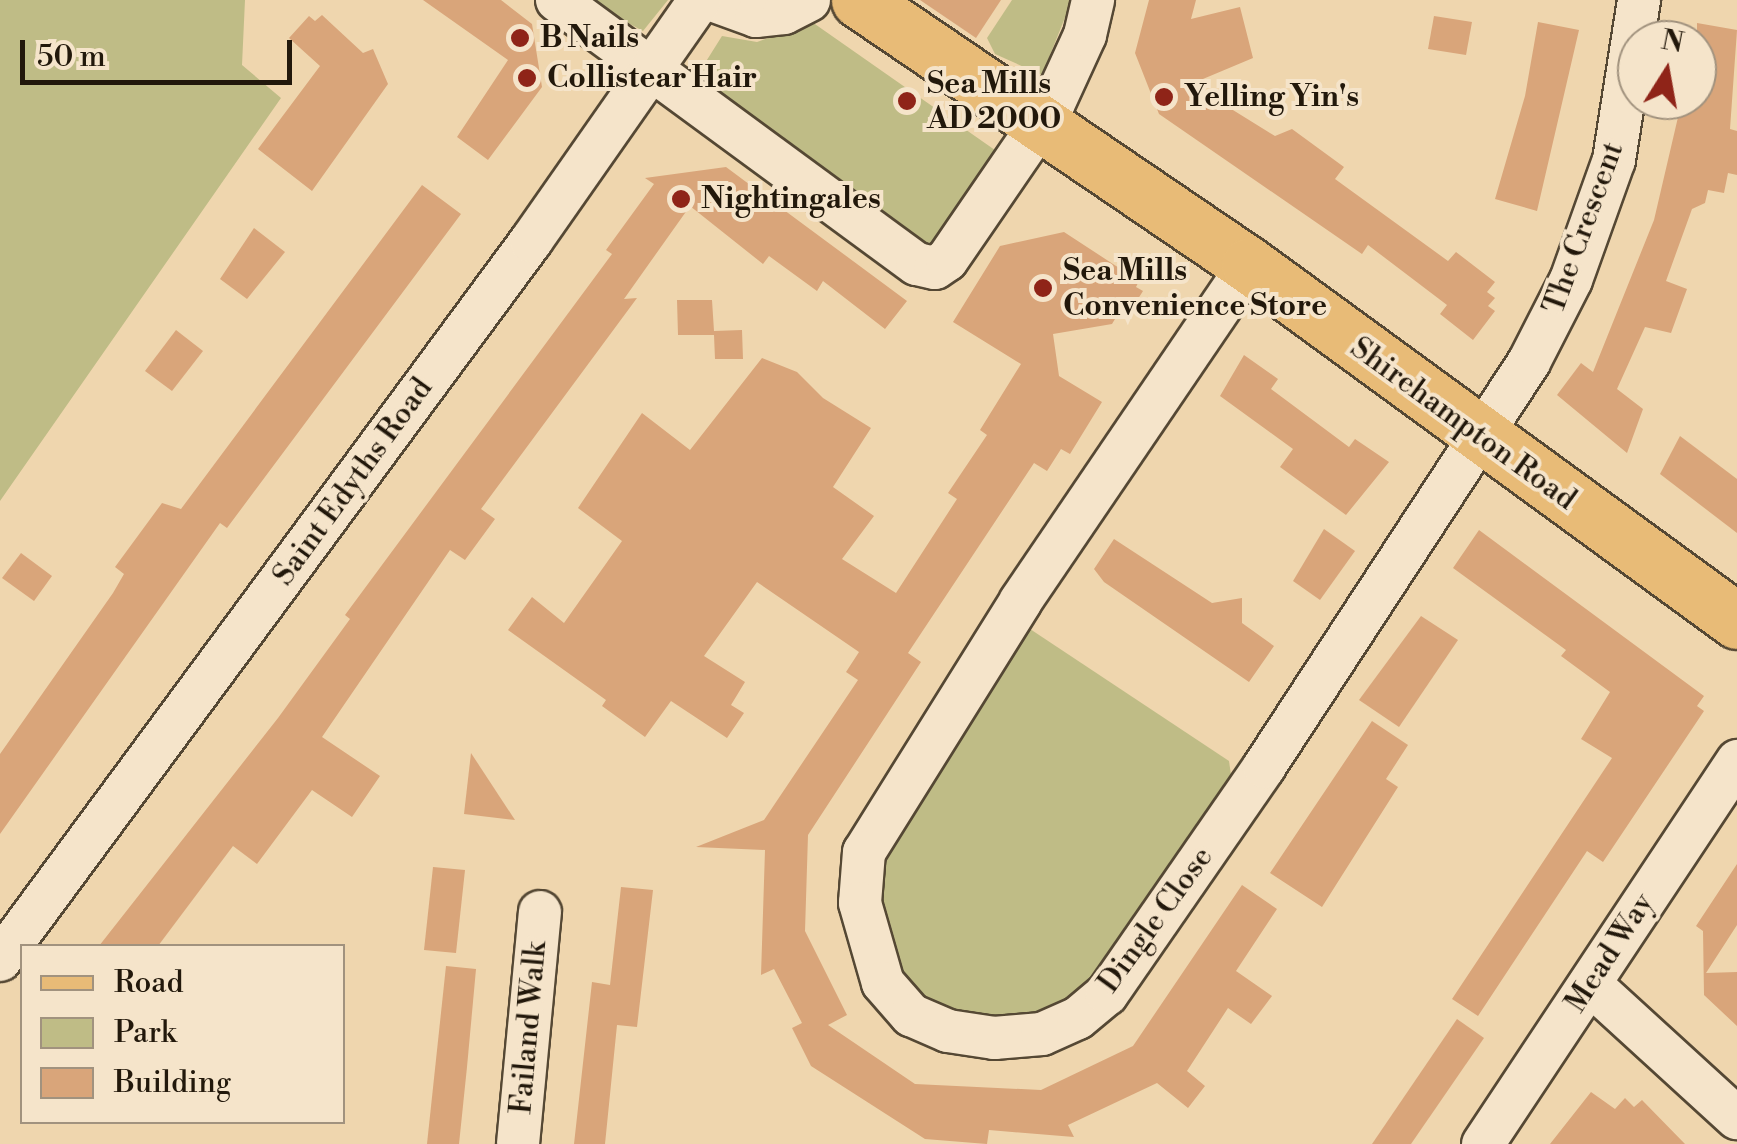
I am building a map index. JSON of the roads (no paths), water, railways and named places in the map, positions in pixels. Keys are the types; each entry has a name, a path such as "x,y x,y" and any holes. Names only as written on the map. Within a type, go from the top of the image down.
{"main road":[{"name":"Shirehampton Road","path":"859,0 1249,266 1478,437 1737,621"}],"street":[{"path":"556,0 917,264 935,268 948,260 1040,126 1085,35 1093,0"},
{"name":"Saint Edyths Road","path":"0,960 531,241 700,0"},
{"path":"712,0 756,16 784,13 809,0"},
{"name":"The Crescent","path":"1478,437 1529,362 1593,220 1614,160 1639,0"},
{"name":"Dingle Close","path":"1249,266 1026,594 864,852 860,903 870,948 883,983 911,1016 979,1036 1042,1034 1078,1018 1107,994 1478,437"},
{"name":"Mead Way","path":"1483,1144 1737,762"},
{"name":"Failand Walk","path":"518,1144 540,912"},
{"path":"1590,984 1737,1118"}],"place":[{"name":"B Nails","path":"520,38"},
{"name":"Collistear Hair","path":"527,78"},
{"name":"Yelling Yin's","path":"1164,97"},
{"name":"Sea Mills AD 2000","path":"907,101"},
{"name":"Nightingales","path":"681,199"},
{"name":"Sea Mills Convenience Store","path":"1043,288"}]}
